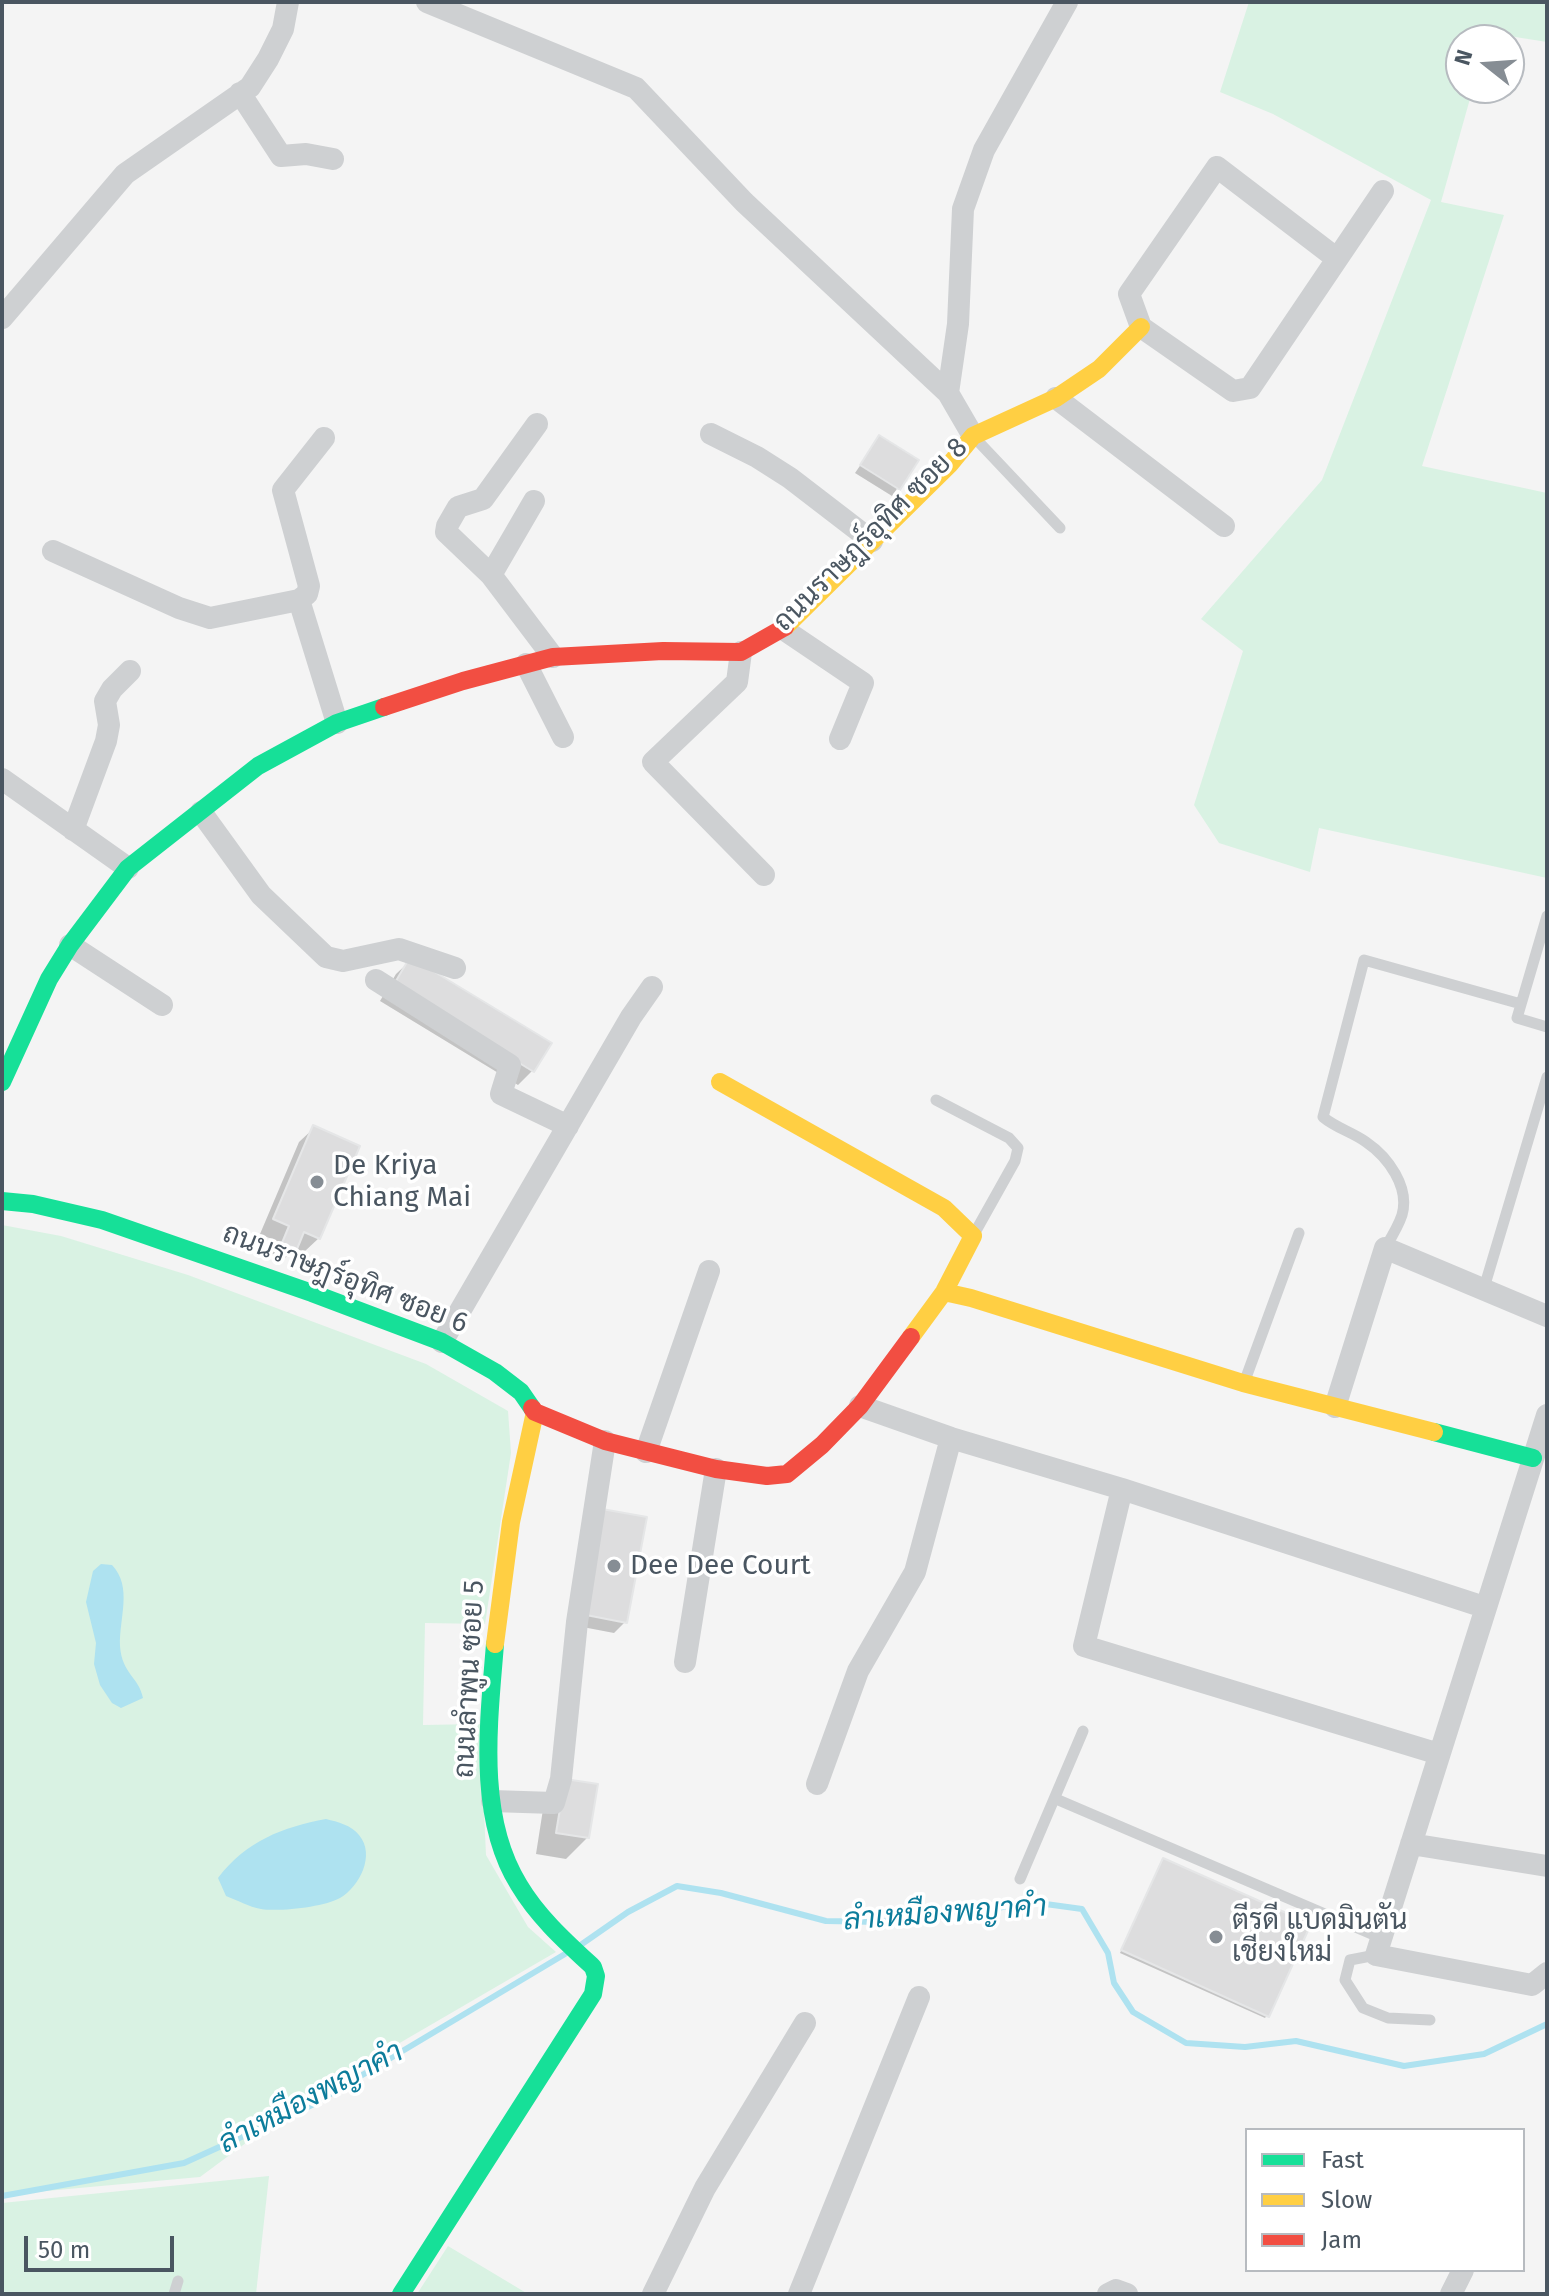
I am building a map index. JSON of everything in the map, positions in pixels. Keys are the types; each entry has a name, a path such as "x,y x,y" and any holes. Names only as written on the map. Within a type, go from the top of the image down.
{"street":[{"path":"2,318 125,174 250,87 283,29 288,2"},
{"name":"ถนนราษฎร์อุทิศ ซอย 8","path":"2,1082 49,979 70,945 128,868 258,766 337,723 463,681 553,657 663,651 741,652 783,629 950,464 973,436 948,393 744,202 636,88 427,2"},
{"path":"948,393 958,324 963,209 984,150 1067,2"},
{"path":"240,93 281,156 306,154 333,159"},
{"path":"1336,258 1217,167 1129,294 1141,327 1233,391 1250,388 1383,191"},
{"path":"973,436 1056,398 1099,369 1141,327"},
{"path":"1056,398 1224,526"},
{"path":"537,424 483,499 461,504 447,526 449,536 491,575 553,657"},
{"path":"711,434 790,478 872,541"},
{"path":"53,551 179,608 210,618 299,600 307,594 309,586 283,490 324,438"},
{"path":"491,575 534,501"},
{"path":"299,600 337,723"},
{"path":"783,629 863,683 840,739"},
{"path":"741,652 737,682 653,762 764,875"},
{"path":"526,664 563,737"},
{"path":"73,830 106,741 109,725 105,701 130,671"},
{"path":"2,779 128,868"},
{"path":"201,812 261,895 326,957 343,961 399,949 455,968"},
{"path":"70,945 162,1005"},
{"path":"376,980 510,1065 501,1094 568,1126"},
{"path":"442,1342 631,1017 652,987"},
{"path":"720,1082 944,1208 973,1236 944,1292 860,1406 951,1438 1122,1489 1484,1607"},
{"name":"ถนนราษฎร์อุทิศ ซอย 6","path":"2,1201 44,1206 102,1220 312,1293 442,1342 495,1372 521,1392 535,1412 605,1441 716,1469 748,1475 787,1474 822,1445 860,1406"},
{"path":"1335,1407 1385,1248 1547,1316"},
{"path":"646,1452 709,1271"},
{"path":"944,1292 1243,1383 1533,1458"},
{"name":"ถนนลำพูน ซอย 5","path":"401,2294 593,1994 596,1976 593,1967 565,1940 520,1886 503,1853 492,1801 489,1748 492,1675 518,1477 535,1412"},
{"path":"1547,1415 1378,1946 1532,1985 1547,1973"},
{"path":"817,1784 858,1671 915,1572 951,1438"},
{"path":"492,1801 554,1803 561,1779 577,1622 605,1441"},
{"path":"685,1662 716,1469"},
{"path":"1122,1489 1084,1646 1439,1754"},
{"path":"1411,1844 1547,1866"},
{"path":"799,2294 919,1997"},
{"path":"653,2294 705,2188 805,2023"},
{"path":"1451,2294 1462,2272"},
{"path":"1108,2294 1116,2290 1127,2294"}],"lane":[{"path":"973,436 1060,528"},
{"path":"1547,916 1517,1018 1547,1027"},
{"path":"1385,1248 1403,1213 1404,1196 1391,1164 1366,1142 1334,1127 1323,1117 1364,960 1521,1004"},
{"path":"1484,1288 1547,1077"},
{"path":"936,1100 1009,1138 1018,1148 1015,1161 973,1236"},
{"path":"1243,1383 1299,1233"},
{"path":"1020,1879 1083,1731"},
{"path":"1056,1799 1378,1946"},
{"path":"1378,1946 1350,1960 1345,1980 1363,2008 1388,2018 1430,2020"},
{"path":"174,2294 178,2281"}],"green space":[{"path":"1249,2 1547,2 1547,42 1525,39 1525,24 1445,24 1445,104 1469,104 1441,202 1504,215 1422,466 1547,493 1547,878 1319,828 1310,872 1219,843 1194,805 1243,651 1201,619 1322,480 1431,200 1273,114 1220,92"},
{"path":"2,1225 61,1236 188,1275 426,1364 508,1411 511,1453 485,1624 425,1623 423,1725 480,1724 486,1855 528,1927 556,1952 312,2094 200,2177 2,2195"},
{"path":"269,2176 256,2294 2,2294 2,2203"},
{"path":"448,2246 528,2294 417,2294"}],"water":[{"path":"101,1564 112,1565 122,1583 121,1655 143,1698 121,1708 112,1703 100,1685 94,1664 96,1643 86,1602 93,1571"},
{"path":"326,1819 352,1829 364,1843 363,1870 347,1893 323,1904 279,1910 257,1908 226,1896 218,1878 241,1854 280,1831"}],"building":[{"path":"879,435 919,460 900,490 860,465"},
{"path":"410,957 552,1043 534,1072 393,986"},
{"name":"De Kriya Chiang Mai","path":"313,1125 360,1146 320,1239 304,1232 297,1249 282,1243 289,1226 273,1219"},
{"name":"Dee Dee Court","path":"602,1509 647,1517 627,1623 581,1614"},
{"path":"565,1779 598,1784 589,1838 556,1833"},
{"name":"ตีรดี แบดมินตัน เชียงใหม่","path":"1163,1858 1311,1924 1269,2017 1121,1950"}],"waterway":[{"name":"ลำเหมืองพญาคำ","path":"582,1944 628,1912 677,1886 721,1893 826,1921 879,1922 952,1916 1031,1902 1082,1909 1108,1953 1114,1983 1133,2012 1186,2043 1245,2047 1296,2041 1404,2066 1484,2054 1547,2024"},
{"name":"ลำเหมืองพญาคำ","path":"2,2196 184,2163 312,2105 565,1954"}],"traffic: fast":[{"path":"2,1082 49,979 70,945 128,868 258,766 337,723 384,707"},
{"path":"2,1201 33,1204 102,1220 442,1342 495,1372 521,1392 532,1408"},
{"path":"1434,1432 1533,1458"},
{"path":"401,2294 593,1994 596,1976 593,1967 553,1929 527,1897 505,1858 496,1829 489,1768 495,1644"}],"traffic: slow":[{"path":"785,627 950,464 973,436 1056,398 1099,369 1141,327"},
{"path":"720,1082 944,1208 973,1236 944,1292 911,1337"},
{"path":"944,1292 1243,1383 1434,1432"},
{"path":"495,1644 511,1522 535,1412"}],"traffic: jam":[{"path":"384,707 463,681 553,657 663,651 741,652 785,627"},
{"path":"532,1408 535,1412 605,1441 716,1469 767,1476 787,1474 822,1445 860,1406 911,1337"}],"place":[{"name":"De Kriya Chiang Mai","path":"317,1182"},
{"name":"Dee Dee Court","path":"614,1566"},
{"name":"ตีรดี แบดมินตัน เชียงใหม่","path":"1216,1937"}]}
